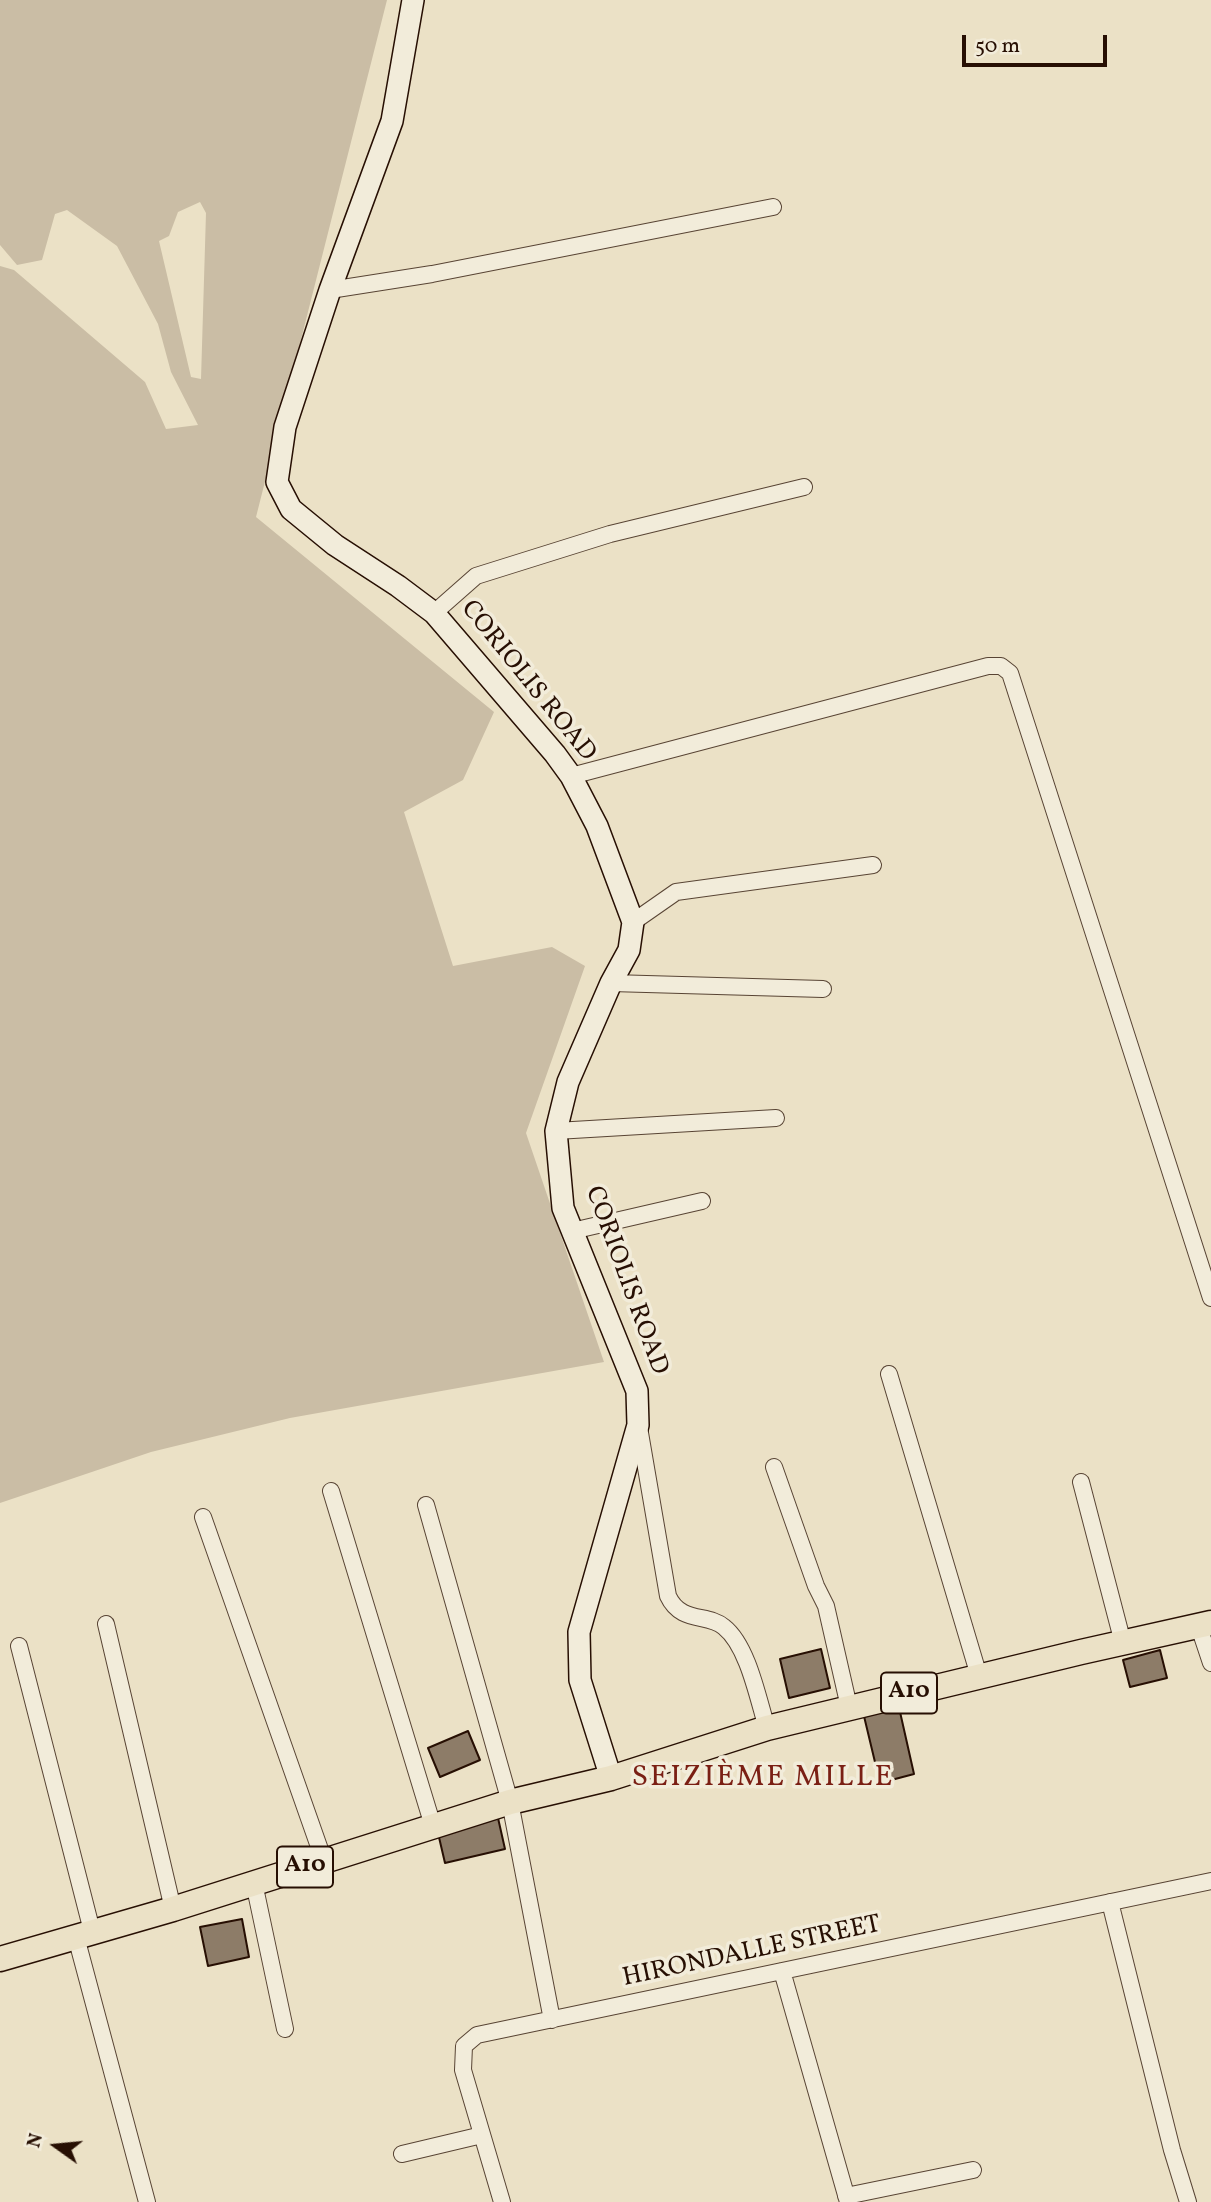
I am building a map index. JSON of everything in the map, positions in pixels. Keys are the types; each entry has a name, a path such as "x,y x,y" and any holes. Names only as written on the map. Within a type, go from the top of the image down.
{"main road":[{"name":"CORIOLIS ROAD","path":"418,1 393,121 330,289 285,427 277,482 291,509 335,545 434,613 571,776 597,826 633,922 629,950 611,983 568,1082 556,1131 563,1208 637,1391 638,1425 579,1632 580,1679 611,1778"},
{"name":"A10","path":"0,1959 173,1909 510,1802 611,1778 767,1728 1205,1625"}],"street":[{"path":"330,289 432,274 773,207"},
{"path":"434,613 476,576 610,534 804,487"},
{"path":"571,776 988,666 1001,666 1010,673 1211,1298"},
{"path":"633,922 677,891 873,865"},
{"path":"611,983 823,989"},
{"path":"556,1131 776,1118"},
{"path":"572,1231 702,1201"},
{"path":"888,1374 979,1676"},
{"path":"638,1425 668,1596 673,1605 691,1616 723,1626 741,1649 767,1728"},
{"path":"774,1468 816,1586 826,1606 849,1707"},
{"path":"1082,1482 1123,1643"},
{"path":"331,1491 433,1826"},
{"path":"426,1505 510,1802 552,2020"},
{"path":"203,1517 324,1861"},
{"path":"106,1624 173,1909"},
{"path":"1205,1625 1211,1663"},
{"path":"19,1646 147,2202"},
{"name":"HIRONDALLE STREET","path":"502,2202 463,2070 464,2046 477,2035 1211,1881"},
{"path":"254,1883 285,2029"},
{"path":"1110,1902 1172,2150 1188,2202"},
{"path":"782,1971 847,2199 973,2170"},
{"path":"402,2154 482,2135"}],"shaded area":[{"path":"0,0 387,0 256,517 494,712 463,780 404,812 453,966 552,947 585,966 526,1133 604,1362 290,1418 151,1452 0,1503 0,266 14,270 145,382 166,429 198,425 171,372 158,324 117,246 67,210 55,214 42,260 17,265 0,245","holes":["200,202 206,213 201,379 191,377 159,241 169,236 178,212"]}],"building":[{"path":"821,1649 830,1688 789,1698 780,1659"},
{"path":"1160,1650 1167,1678 1130,1687 1123,1660"},
{"path":"898,1703 914,1774 880,1783 863,1712"},
{"path":"468,1731 480,1760 440,1777 428,1748"},
{"path":"498,1818 505,1849 445,1863 438,1833"},
{"path":"242,1919 249,1957 208,1966 200,1927"}],"district":[{"name":"SEIZIÈME MILLE","path":"763,1779"}]}
